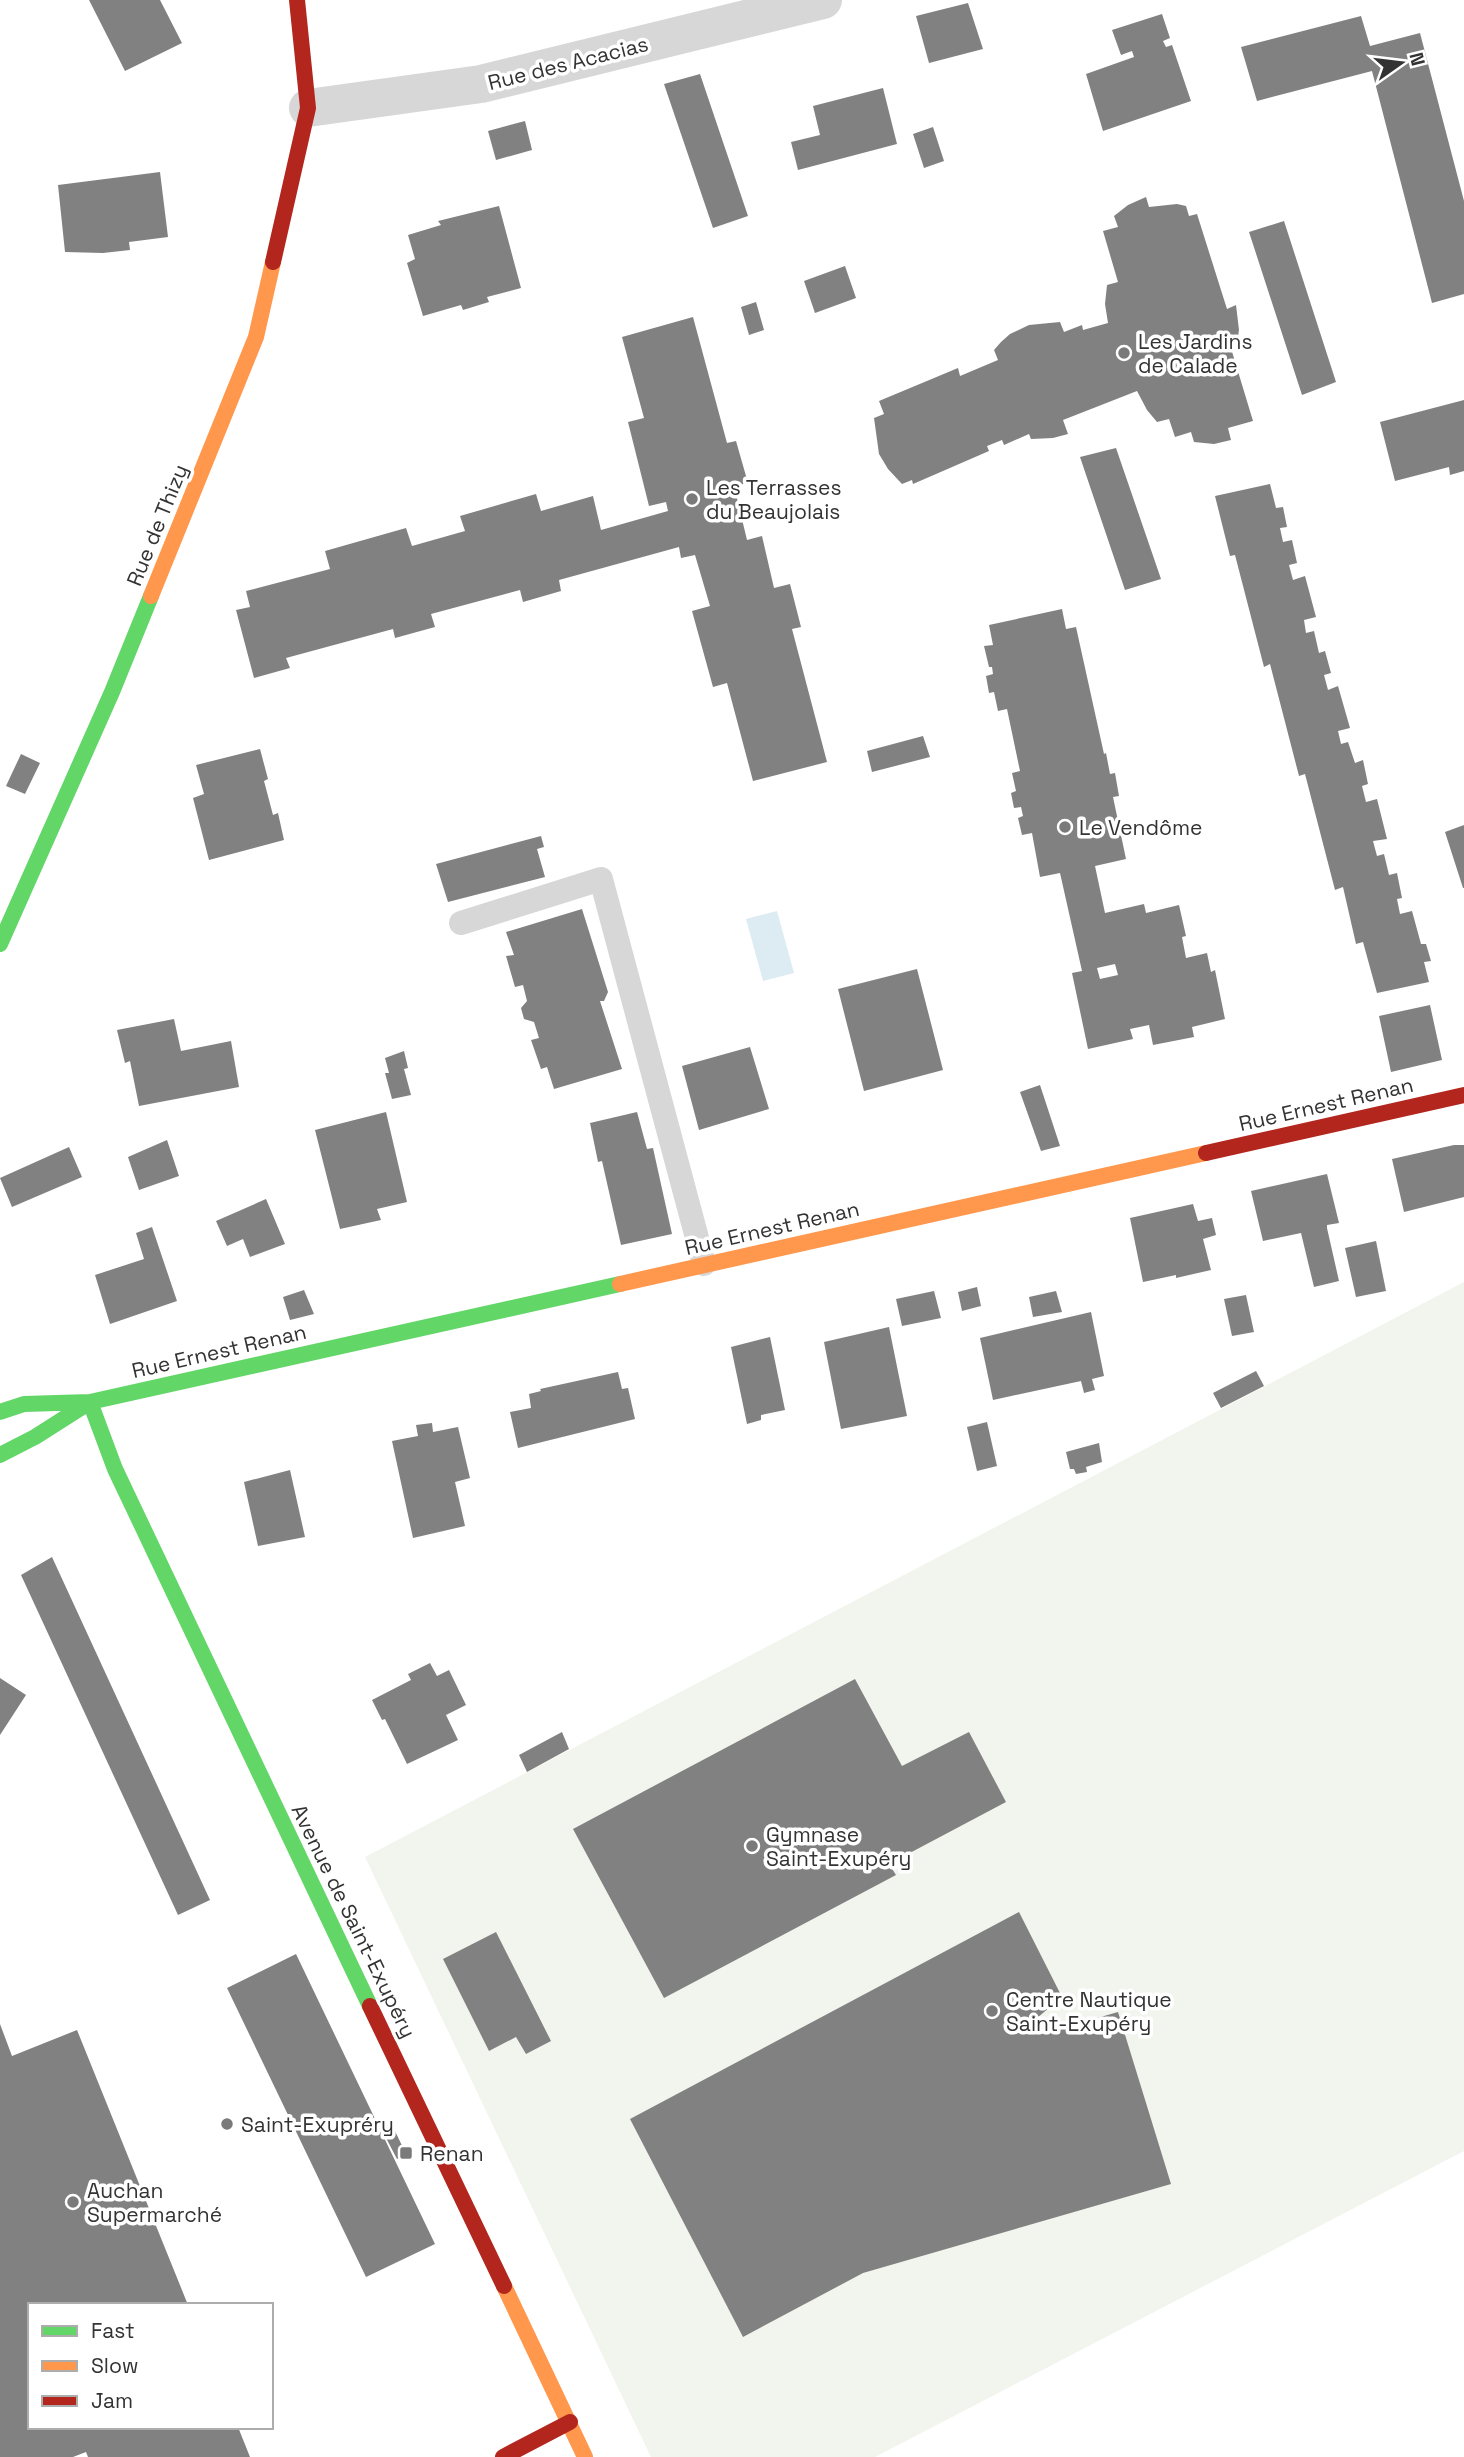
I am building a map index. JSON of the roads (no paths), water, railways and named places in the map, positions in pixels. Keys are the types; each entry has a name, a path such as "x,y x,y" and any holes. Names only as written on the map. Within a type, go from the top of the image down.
{"main road":[{"name":"Rue de Thizy","path":"0,944 112,692 256,337 308,108 297,0"},
{"name":"Rue Ernest Renan","path":"0,1412 24,1404 90,1402 1464,1095"},
{"name":"Rue Ernest Renan","path":"0,1455 35,1437 90,1402"},
{"name":"Avenue de Saint-Exupéry","path":"90,1402 115,1469 585,2457"},
{"path":"503,2457 570,2422"}],"street":[{"name":"Rue des Acacias","path":"308,108 481,84 823,0"}],"lane":[{"path":"461,923 601,879 704,1264"}],"place":[{"name":"Les Jardins de Calade","path":"1124,353"},
{"name":"Les Terrasses du Beaujolais","path":"692,499"},
{"name":"Le Vendôme","path":"1065,827"},
{"name":"Gymnase Saint-Exupéry","path":"752,1846"},
{"name":"Centre Nautique Saint-Exupéry","path":"992,2011"},
{"name":"Saint-Exupréry","path":"227,2124"},
{"name":"Renan","path":"406,2153"},
{"name":"Auchan Supermarché","path":"73,2202"}]}
